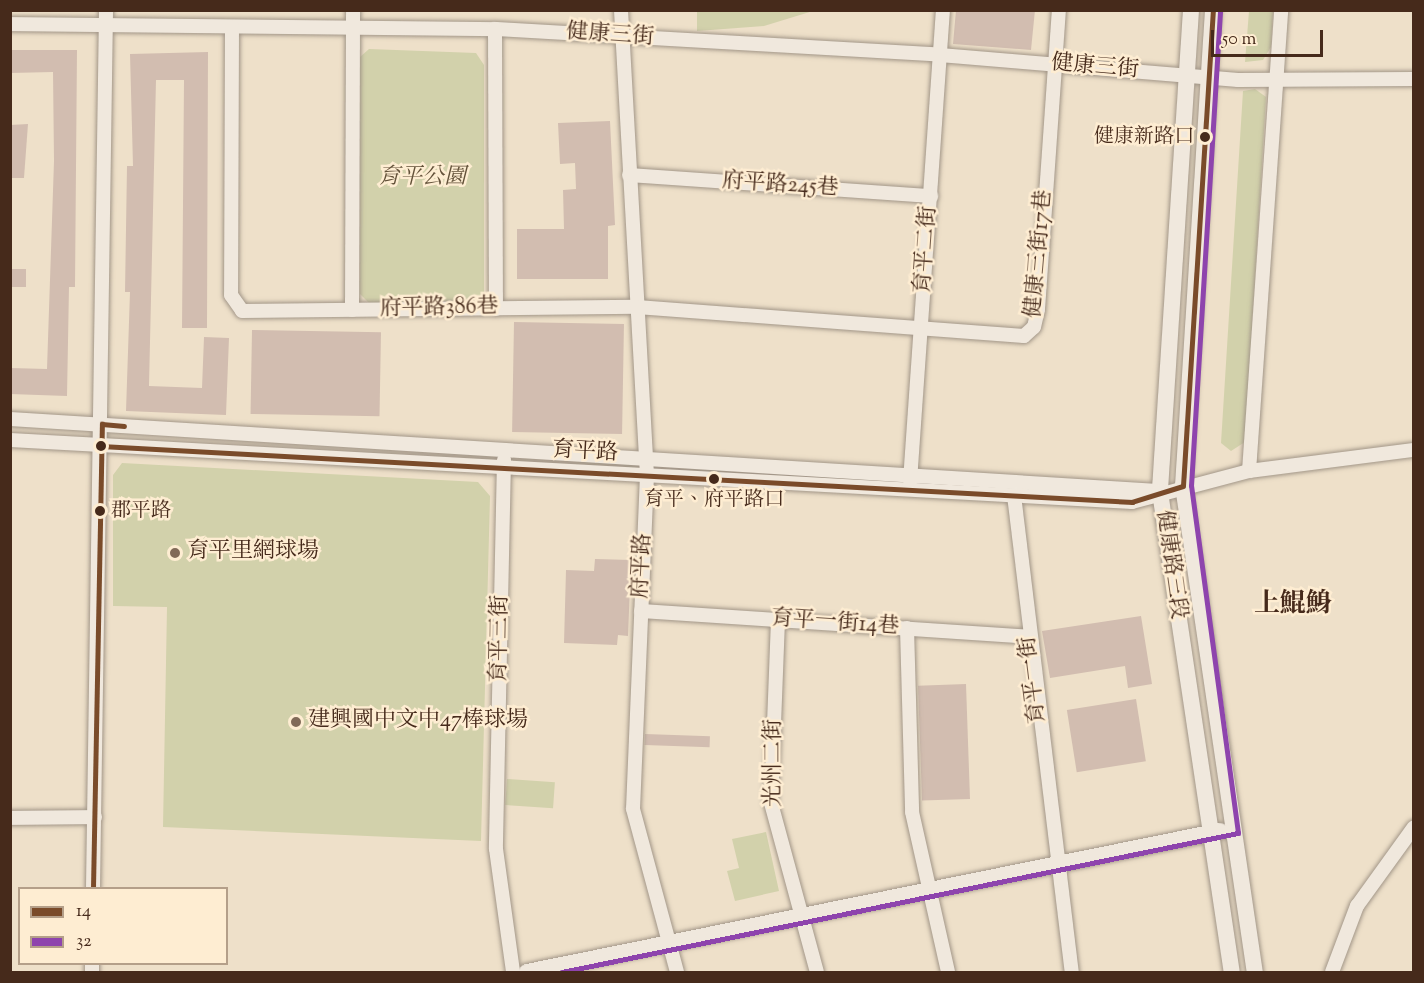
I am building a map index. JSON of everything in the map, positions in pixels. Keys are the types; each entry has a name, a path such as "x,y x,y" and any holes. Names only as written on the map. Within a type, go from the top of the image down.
{"street":[{"path":"93,887 102,424 106,10"},
{"path":"352,310 353,10"},
{"name":"府平路","path":"621,10 647,476 633,808 677,972"},
{"name":"育平二街","path":"909,490 943,10"},
{"name":"健康三街17巷","path":"637,307 1024,336 1034,327 1059,10"},
{"name":"健康路三段","path":"1191,10 1160,492 1232,972"},
{"name":"健康路三段","path":"1214,10 1183,486 1255,972"},
{"path":"1249,471 1281,10"},
{"name":"健康三街","path":"10,24 495,29 940,55 1209,77 1276,80 1413,79"},
{"name":"府平路386巷","path":"232,27 231,295 242,311 637,307"},
{"path":"495,29 496,309"},
{"name":"府平路245巷","path":"629,175 931,196"},
{"name":"育平路","path":"10,419 910,473 1160,492"},
{"name":"育平路","path":"10,440 1132,502 1160,492 1249,471 1413,450"},
{"name":"育平三街","path":"504,449 496,849 513,972"},
{"name":"育平一街","path":"1014,495 1055,865 1072,972"},
{"name":"育平一街14巷","path":"641,611 1029,637"},
{"name":"光州二街","path":"778,620 771,803 818,972"},
{"path":"907,628 912,812 948,972"},
{"path":"10,818 95,817"},
{"path":"1332,972 1357,906 1413,827"},
{"path":"526,972 1232,829"}],"green space":[{"path":"697,10 813,11 764,26 697,31"},
{"path":"1249,11 1273,11 1271,47 1263,60 1245,62"},
{"name":"育平公園","path":"369,49 476,53 484,65 484,293 476,300 369,303 360,294 360,57"},
{"path":"1255,89 1266,97 1245,442 1231,451 1221,443 1243,91"},
{"path":"122,463 478,482 490,496 481,841 163,827 167,607 113,606 113,475"},
{"path":"507,779 555,782 553,808 505,805"},
{"path":"766,832 779,891 735,901 727,871 739,868 732,839"}],"building":[{"path":"956,10 1035,10 1031,50 953,44"},
{"path":"10,50 77,50 75,287 69,287 67,396 10,394 10,368 47,369 54,161 53,72 10,73"},
{"path":"208,52 207,328 182,328 184,80 156,80 149,386 202,388 204,337 229,338 226,415 126,411 130,292 125,292 127,166 133,166 130,54"},
{"path":"610,121 615,225 608,226 608,279 517,279 517,229 564,229 563,190 576,189 575,163 560,164 558,123"},
{"path":"28,124 24,178 10,178 10,125"},
{"path":"10,269 26,269 26,287 10,287"},
{"path":"514,322 624,324 622,434 512,432"},
{"path":"252,330 381,332 380,416 251,414"},
{"path":"595,559 631,560 628,636 618,635 617,645 564,643 566,570 594,571"},
{"path":"1141,616 1152,684 1128,688 1125,666 1050,678 1042,631"},
{"path":"966,684 970,799 922,801 918,686"},
{"path":"1136,699 1146,761 1077,772 1067,710"},
{"path":"645,734 710,736 710,747 645,745"}],"transit line":[{"name":"14","path":"101,446 1132,502 1183,486 1213,10"},
{"name":"32","path":"562,972 1238,833 1191,486 1220,10"},
{"name":"14","path":"93,887 102,424 124,426"}],"place":[{"name":"健康新路口","path":"1205,137"},
{"name":"育平、府平路口","path":"714,479"},
{"name":"郡平路","path":"100,511"},
{"name":"育平里網球場","path":"175,553"},
{"name":"建興國中文中47棒球場","path":"296,722"}],"district":[{"name":"上鯤鯓","path":"1293,605"}]}
